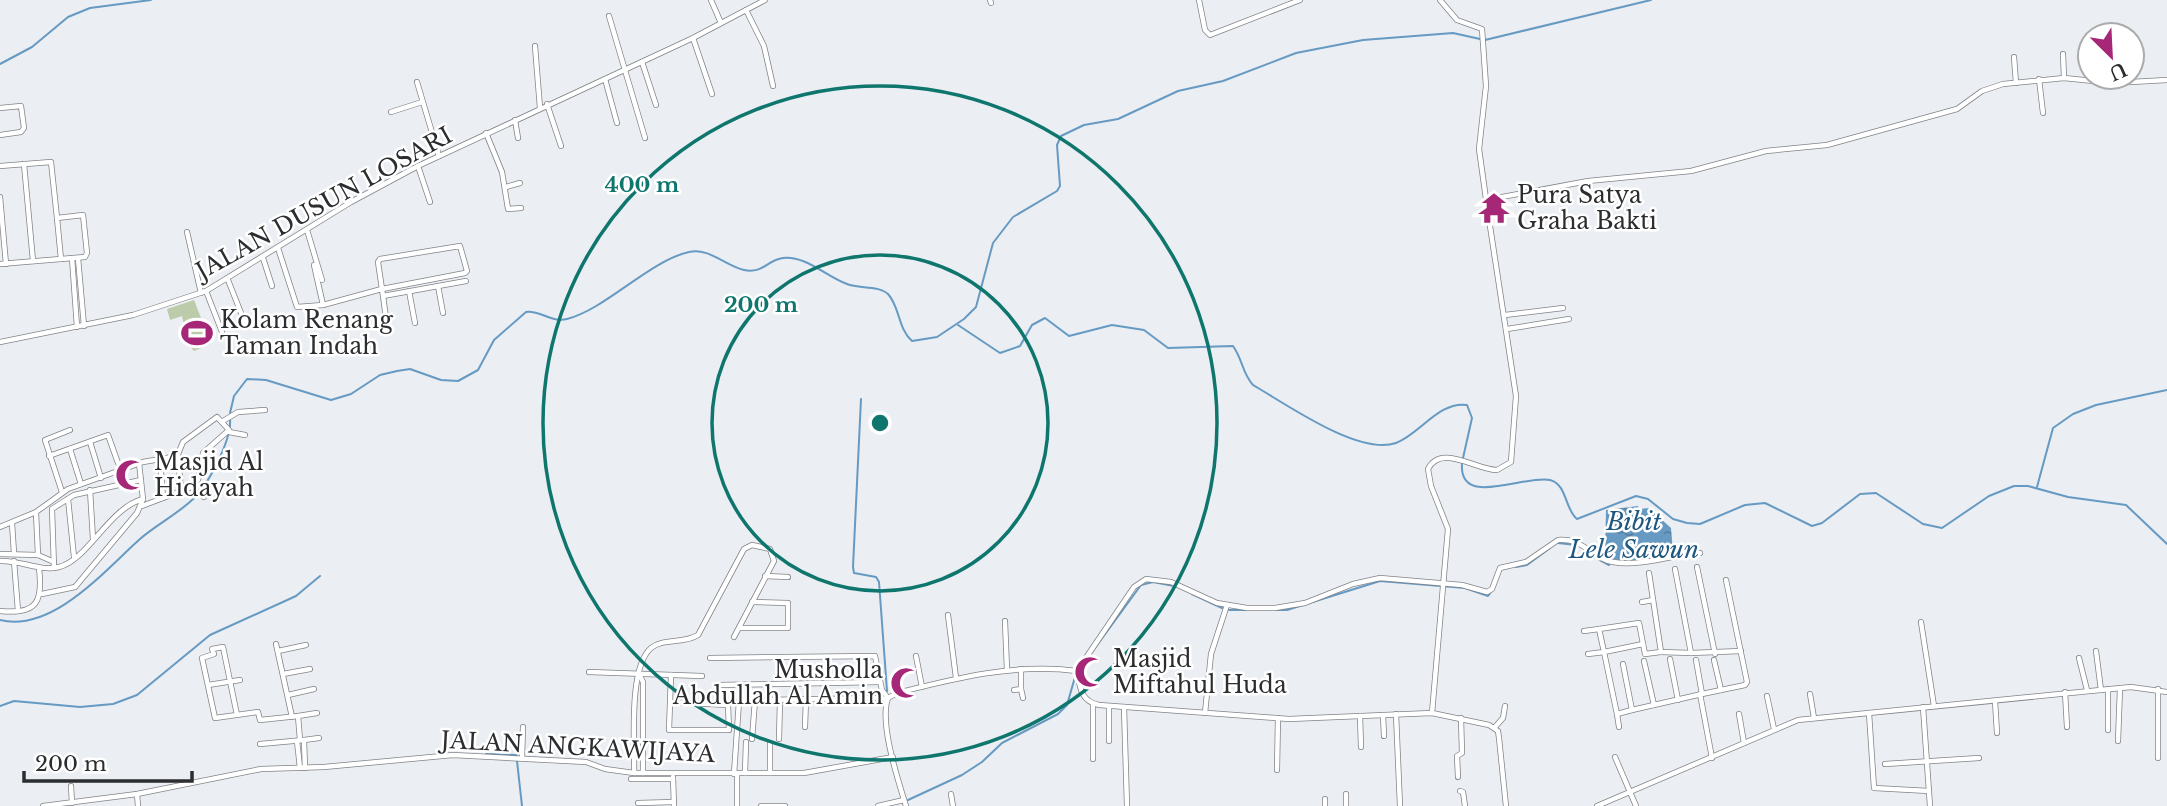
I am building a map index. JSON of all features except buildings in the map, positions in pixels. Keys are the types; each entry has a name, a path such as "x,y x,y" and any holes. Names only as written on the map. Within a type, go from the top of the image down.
{"street":[{"path":"711,0 721,23"},
{"path":"750,0 753,6"},
{"name":"JALAN DUSUN LOSARI","path":"0,342 132,315 203,292 418,166 642,62 765,0"},
{"path":"1199,0 1205,30 1210,35 1300,0"},
{"path":"1432,713 1448,529 1431,486 1428,469 1439,458 1455,459 1497,470 1511,463 1517,413 1479,149 1486,97 1483,39 1478,26 1457,20 1440,0"},
{"path":"746,10 763,42 774,86"},
{"path":"609,16 645,138"},
{"path":"693,37 712,94"},
{"path":"535,46 540,108"},
{"path":"2063,54 2064,78"},
{"path":"2014,57 2016,83"},
{"path":"642,62 656,105"},
{"path":"1486,200 1588,181 1691,171 1753,154 1827,145 1957,109 1986,89 2016,83 2064,78 2113,83 2167,80"},
{"path":"605,79 617,123"},
{"path":"2039,79 2043,113"},
{"path":"417,82 439,156"},
{"path":"391,112 422,102"},
{"path":"547,104 561,146"},
{"path":"0,108 21,106 24,128 21,132 0,135"},
{"path":"515,120 518,138"},
{"path":"486,134 506,187 509,210 521,208"},
{"path":"0,166 51,162 61,259"},
{"path":"24,164 33,261"},
{"path":"418,166 430,202"},
{"path":"506,187 520,183"},
{"path":"0,197 3,264 87,255 83,215 57,218"},
{"path":"307,230 322,280"},
{"path":"187,232 203,292 222,332"},
{"path":"278,248 297,307 323,305 382,289 466,273 461,246 380,259 378,262 382,289 386,318"},
{"path":"75,258 84,326"},
{"path":"75,258 77,327"},
{"path":"263,258 272,286"},
{"path":"314,265 323,305"},
{"path":"228,279 245,323"},
{"path":"383,296 466,281"},
{"path":"438,286 443,313"},
{"path":"409,291 415,323"},
{"path":"1505,315 1563,308"},
{"path":"1507,329 1569,319"},
{"path":"223,421 234,413 265,410"},
{"path":"181,492 178,454 183,442 219,417 231,433"},
{"path":"62,492 49,456 46,438 70,430"},
{"path":"42,594 75,587 142,506 193,489 200,476 203,453 231,433 245,435"},
{"path":"49,456 108,435 118,463"},
{"path":"90,442 101,478"},
{"path":"70,449 81,484"},
{"path":"0,527 36,512 62,492 81,484 139,463 178,454"},
{"path":"160,459 163,498"},
{"path":"139,463 142,506"},
{"path":"54,565 52,509 90,490 141,480"},
{"path":"193,489 203,496"},
{"path":"90,490 93,540"},
{"path":"68,499 74,558"},
{"path":"0,561 15,561 39,567 65,565 125,507 143,499"},
{"path":"36,512 38,555"},
{"path":"12,523 14,553"},
{"path":"1494,727 1432,713 1278,718 1093,704 1081,692 1077,671 1134,587 1146,579 1179,584 1227,606 1262,608 1315,600 1371,579 1490,591 1500,568 1526,562 1562,539 1581,543 1606,561 1615,563 1636,564 1664,556 1700,553"},
{"path":"635,773 636,683 645,656 652,647 687,641 702,631 747,546 773,552 774,561 734,637"},
{"path":"0,554 38,555 54,565"},
{"path":"15,561 18,611"},
{"path":"0,611 18,611 35,604 42,594 39,567"},
{"path":"1697,567 1721,690"},
{"path":"1675,569 1691,653"},
{"path":"1649,573 1661,652"},
{"path":"765,576 788,577"},
{"path":"1617,714 1746,684 1726,580"},
{"path":"1642,602 1653,600"},
{"path":"739,628 788,628 788,603 751,602"},
{"path":"1205,713 1211,654 1227,606"},
{"path":"948,615 956,678"},
{"path":"1005,621 1007,670"},
{"path":"1921,622 1934,706"},
{"path":"1584,631 1639,623 1645,654 1691,653 1715,657 1741,651"},
{"path":"1599,629 1619,727"},
{"path":"276,644 295,716 302,768"},
{"path":"1588,654 1643,644"},
{"path":"278,651 306,645"},
{"path":"237,715 223,647 212,649 214,654 202,658 215,718 237,715 258,712 260,720 317,713"},
{"path":"2096,651 2101,690"},
{"path":"710,658 872,656 878,660 880,682 887,699 893,757 905,803 878,806"},
{"path":"916,656 922,687"},
{"path":"2079,658 2087,691"},
{"path":"1670,659 1678,699"},
{"path":"1696,660 1712,758"},
{"path":"1644,661 1654,705"},
{"path":"1623,663 1632,710"},
{"path":"745,774 754,701 887,699 956,678 1007,670 1047,667 1077,671"},
{"path":"283,674 310,669"},
{"path":"1021,669 1023,698"},
{"path":"589,672 702,676"},
{"path":"639,675 643,682 643,773"},
{"path":"670,702 726,704 731,710 729,730 672,731 669,728 671,675"},
{"path":"208,685 240,680"},
{"path":"717,685 880,682"},
{"path":"2118,741 2120,688"},
{"path":"1597,806 1774,729 1814,718 2065,692 2120,688 2158,689 2167,692"},
{"path":"288,695 314,689"},
{"path":"1014,690 1021,689"},
{"path":"2108,689 2108,730"},
{"path":"2158,689 2158,758"},
{"path":"2065,692 2067,727"},
{"path":"1810,694 1814,718"},
{"path":"1767,696 1774,729"},
{"path":"805,727 806,699"},
{"path":"779,739 780,700"},
{"path":"737,806 735,774 739,701"},
{"path":"1995,701 1997,733"},
{"path":"1093,704 1093,759"},
{"path":"1109,706 1109,741"},
{"path":"1494,727 1503,718 1505,706"},
{"path":"1124,707 1127,806"},
{"path":"1923,707 1930,806"},
{"path":"1869,712 1874,788 1929,791"},
{"path":"1396,714 1400,806"},
{"path":"1738,714 1744,743"},
{"path":"1383,715 1384,736"},
{"path":"1360,716 1361,747"},
{"path":"1277,770 1278,718"},
{"path":"1458,777 1457,757 1462,752 1461,718"},
{"path":"522,758 523,727"},
{"path":"1494,727 1499,738 1506,806"},
{"path":"260,744 319,738"},
{"path":"769,744 771,773"},
{"path":"635,750 643,751"},
{"name":"JALAN ANGKAWIJAYA","path":"43,806 137,794 261,769 302,768 445,755 586,762 606,769 673,776 804,773 893,757"},
{"path":"1615,757 1636,806"},
{"path":"1885,764 1979,758"},
{"path":"631,779 673,776 674,804 638,803"},
{"path":"71,786 72,803"},
{"path":"1460,790 1463,792 1465,806"},
{"path":"137,794 138,806"},
{"path":"951,794 953,806"},
{"path":"1346,794 1346,806"},
{"path":"1325,799 1325,806"},
{"path":"761,806 785,806"}],"green space":[{"name":"Kolam Renang Taman Indah","path":"194,300 211,344 194,351 188,343 182,316 170,320 167,309"}],"water":[{"name":"Bibit Lele Sawun","path":"1638,506 1639,509 1649,508 1671,528 1673,552 1638,563 1605,558 1606,510"}],"waterway":[{"path":"0,64 32,47 68,17 90,8 151,0"},
{"path":"1485,40 1651,0"},
{"path":"230,413 234,396 247,379 266,380 331,400 351,394 380,375 410,369 441,380 458,381 478,370 494,340 526,312 562,320 582,314 659,265 674,257 696,251 750,271 783,258 808,263 847,284 884,291 892,299 904,330 912,341 937,337 964,319 976,307 993,243 1013,217 1057,191 1060,186 1057,145 1061,136 1084,125 1118,119 1178,91 1223,81 1296,53 1363,40 1453,33 1480,39"},
{"path":"958,325 1000,353 1020,346 1032,325 1045,318 1069,336 1112,325 1144,330 1168,348 1233,346 1253,385 1323,426 1363,442 1381,445 1405,439 1447,408 1467,405 1472,418 1463,458"},
{"path":"2037,487 2053,428 2073,414 2096,405 2167,390"},
{"path":"861,399 853,567 854,573 876,577 879,582 887,691"},
{"path":"0,620 20,621 39,617 59,608 95,581 146,534 186,505 205,484 218,462 230,428 230,419"},
{"path":"1462,464 1464,477 1471,485 1496,487 1539,479 1556,482 1577,519 1636,496 1648,499 1673,519 1700,524 1745,505 1765,503 1812,526 1822,523 1860,494 1876,493 1923,524 1942,528 1989,496 2014,486 2028,486 2068,497 2126,505 2167,544"},
{"path":"1558,543 1576,545"},
{"path":"1516,567 1527,565 1550,548"},
{"path":"1598,559 1609,565"},
{"path":"0,706 14,701 80,707 113,704 137,695 210,635 296,596 320,576"},
{"path":"1229,610 1287,610 1380,581 1465,588 1488,596 1491,592"},
{"path":"1092,652 1141,585 1153,582 1174,586"},
{"path":"1192,594 1222,608"},
{"path":"908,800 962,775 982,762 1002,743 1058,714 1067,705 1075,677"},
{"path":"486,754 517,755"},
{"path":"517,761 522,806"}],"place":[{"name":"Pura Satya Graha Bakti","path":"1494,208"},
{"name":"Kolam Renang Taman Indah","path":"197,333"},
{"name":"Masjid Al Hidayah","path":"131,475"},
{"name":"Masjid Miftahul Huda","path":"1090,672"},
{"name":"Musholla Abdullah Al Amin","path":"906,683"}]}
